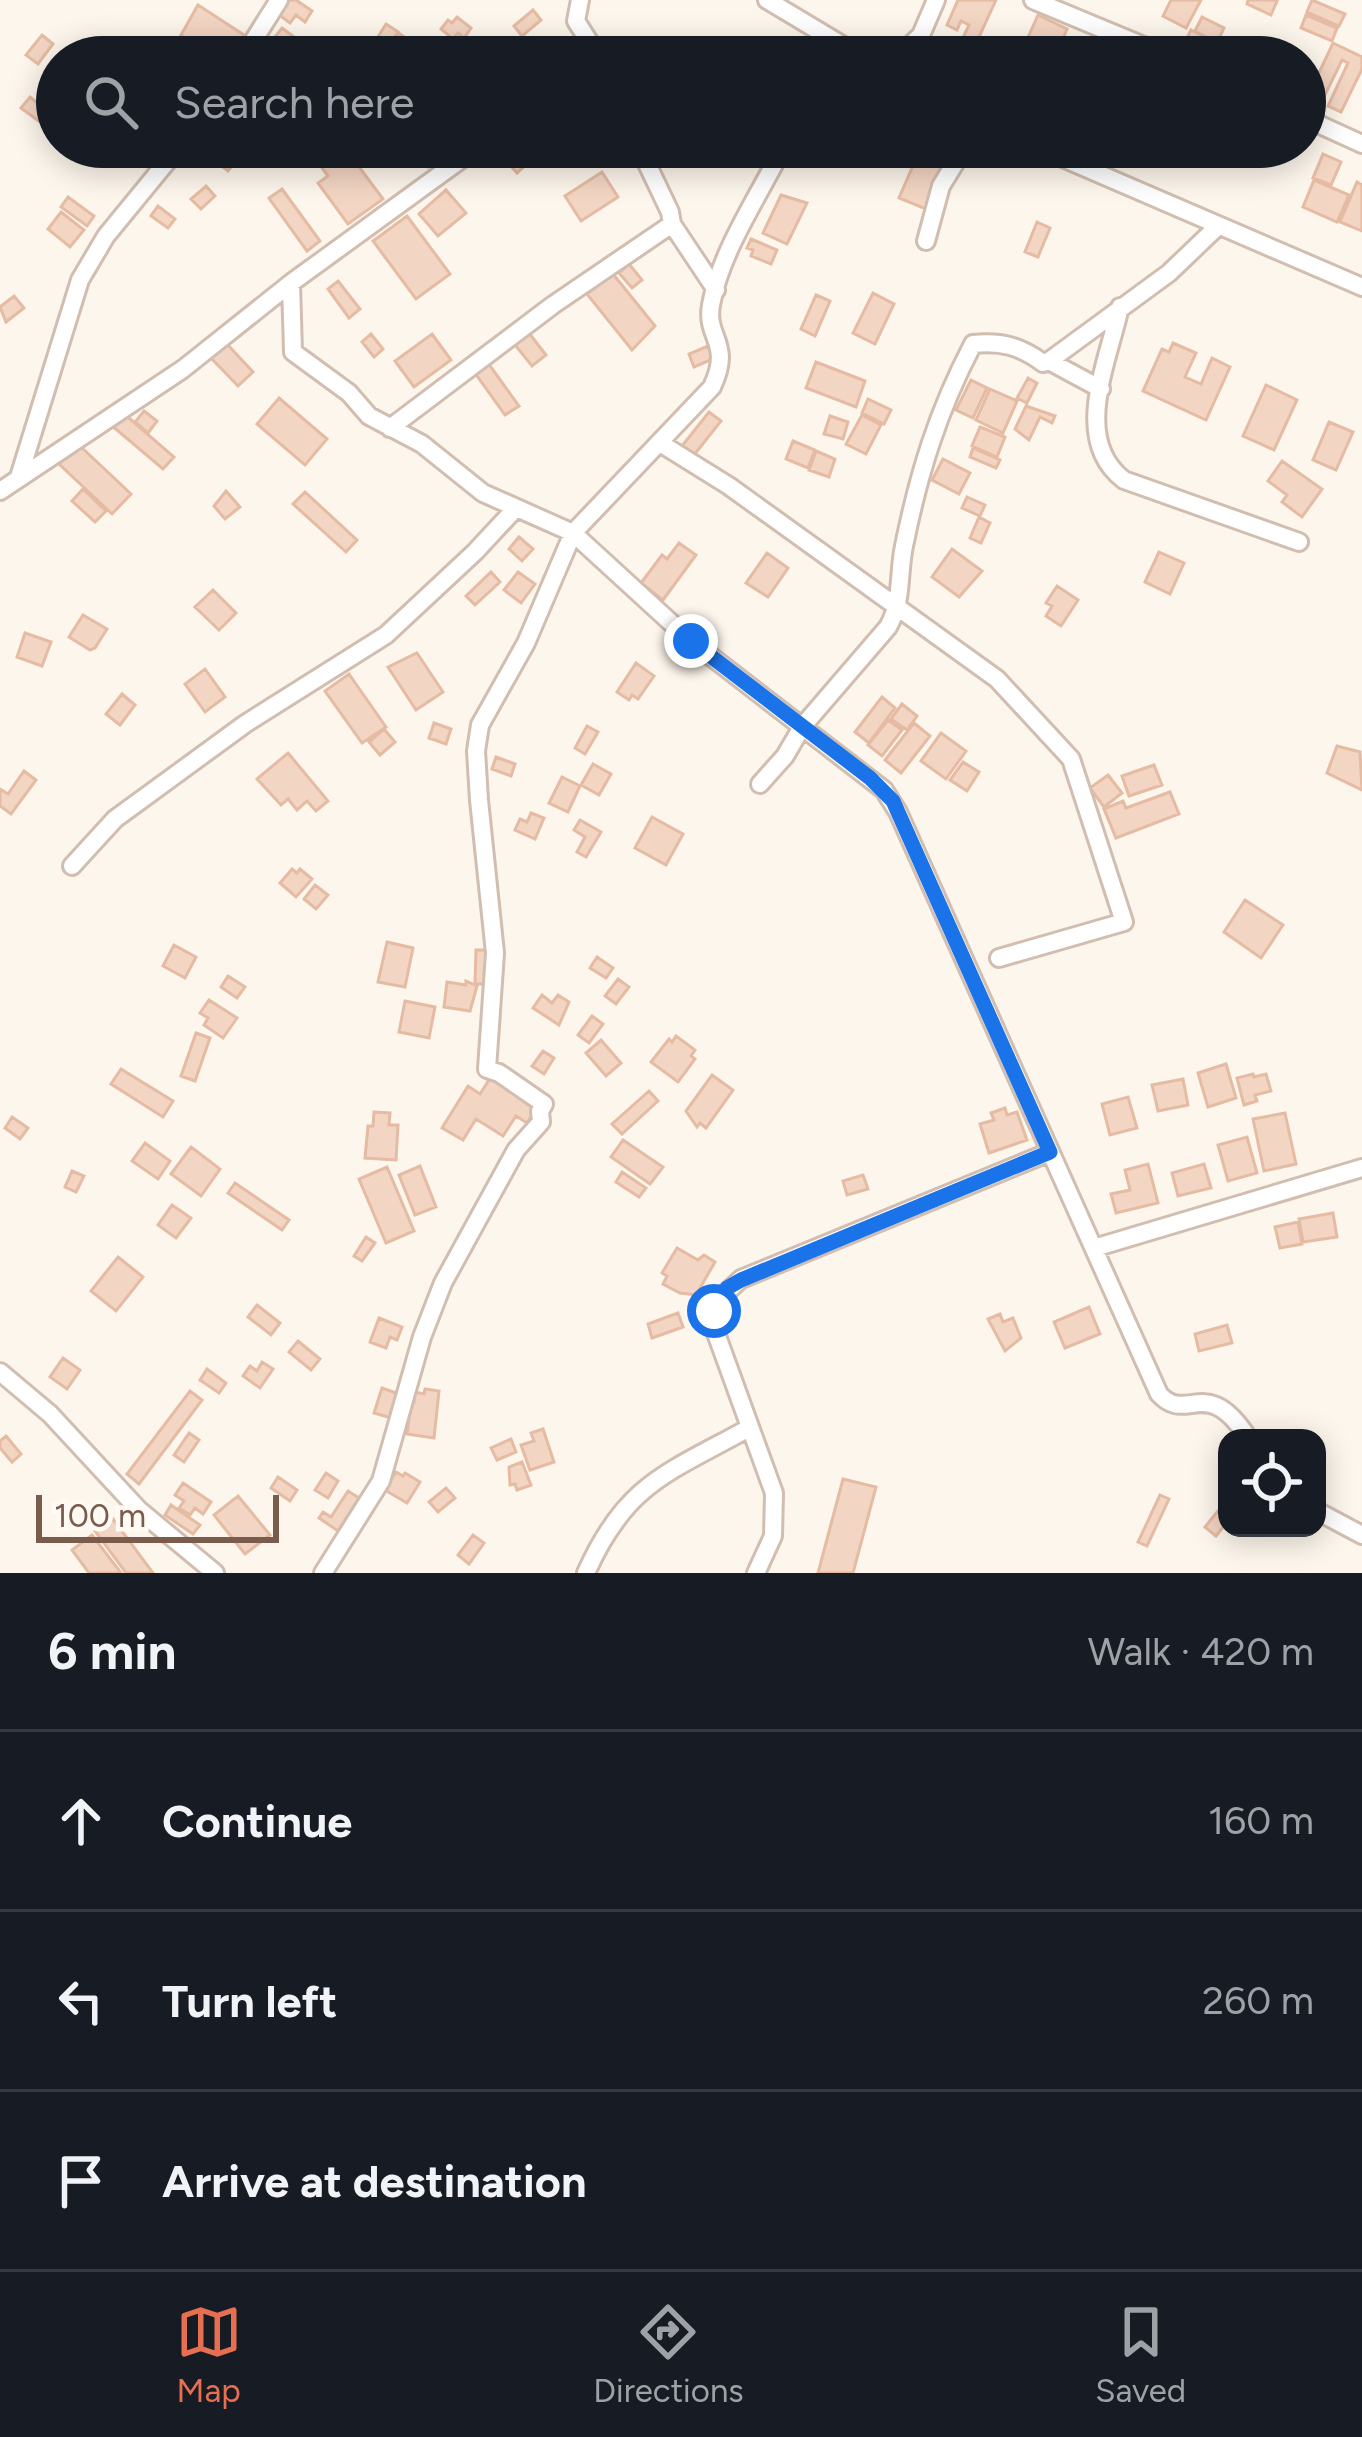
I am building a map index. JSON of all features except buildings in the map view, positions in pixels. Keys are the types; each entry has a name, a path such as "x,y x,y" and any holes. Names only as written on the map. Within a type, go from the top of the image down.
{"street":[{"path":"256,36 279,0"},
{"path":"580,0 576,21 586,36"},
{"path":"769,0 816,36"},
{"path":"921,36 936,0"},
{"path":"1033,0 1120,36"},
{"path":"1326,128 1362,144"},
{"path":"19,477 80,280 106,236 162,168"},
{"path":"0,490 183,369 449,168"},
{"path":"648,168 672,224 716,290"},
{"path":"323,1573 380,1481 442,1283 516,1150 541,1122 544,1104 499,1072 487,1069 495,953 476,751 480,724 526,643 573,533 712,387 722,366 722,350 710,315 716,290 723,266 772,168"},
{"path":"926,242 941,187 952,168"},
{"path":"1083,168 1362,287"},
{"path":"390,428 553,304 672,224"},
{"path":"760,784 898,609 903,551 920,470 942,404 973,344 993,342 1023,349 1042,363 1049,361 1169,273 1216,228"},
{"path":"291,283 293,352 349,393 369,416 422,444 483,493 573,533 691,641 870,778 893,801 1159,1394 1174,1405 1217,1404 1241,1429"},
{"path":"1120,307 1101,388 1096,431 1100,456 1124,480 1300,542"},
{"path":"1049,361 1101,388"},
{"path":"659,442 729,486 997,679 1071,759 1124,922 999,958"},
{"path":"72,866 115,819 245,724 386,635 476,552 514,508"},
{"path":"755,1573 773,1536 776,1505 713,1325 718,1300 727,1288 1050,1152"},
{"path":"1094,1248 1362,1168"},
{"path":"0,1372 50,1414 139,1510 214,1573"},
{"path":"586,1573 606,1531 628,1501 749,1428"},
{"path":"1326,1516 1362,1535"}],"route":[{"path":"691,641 870,778 893,801 1050,1152 741,1280 727,1288 714,1311"}]}
